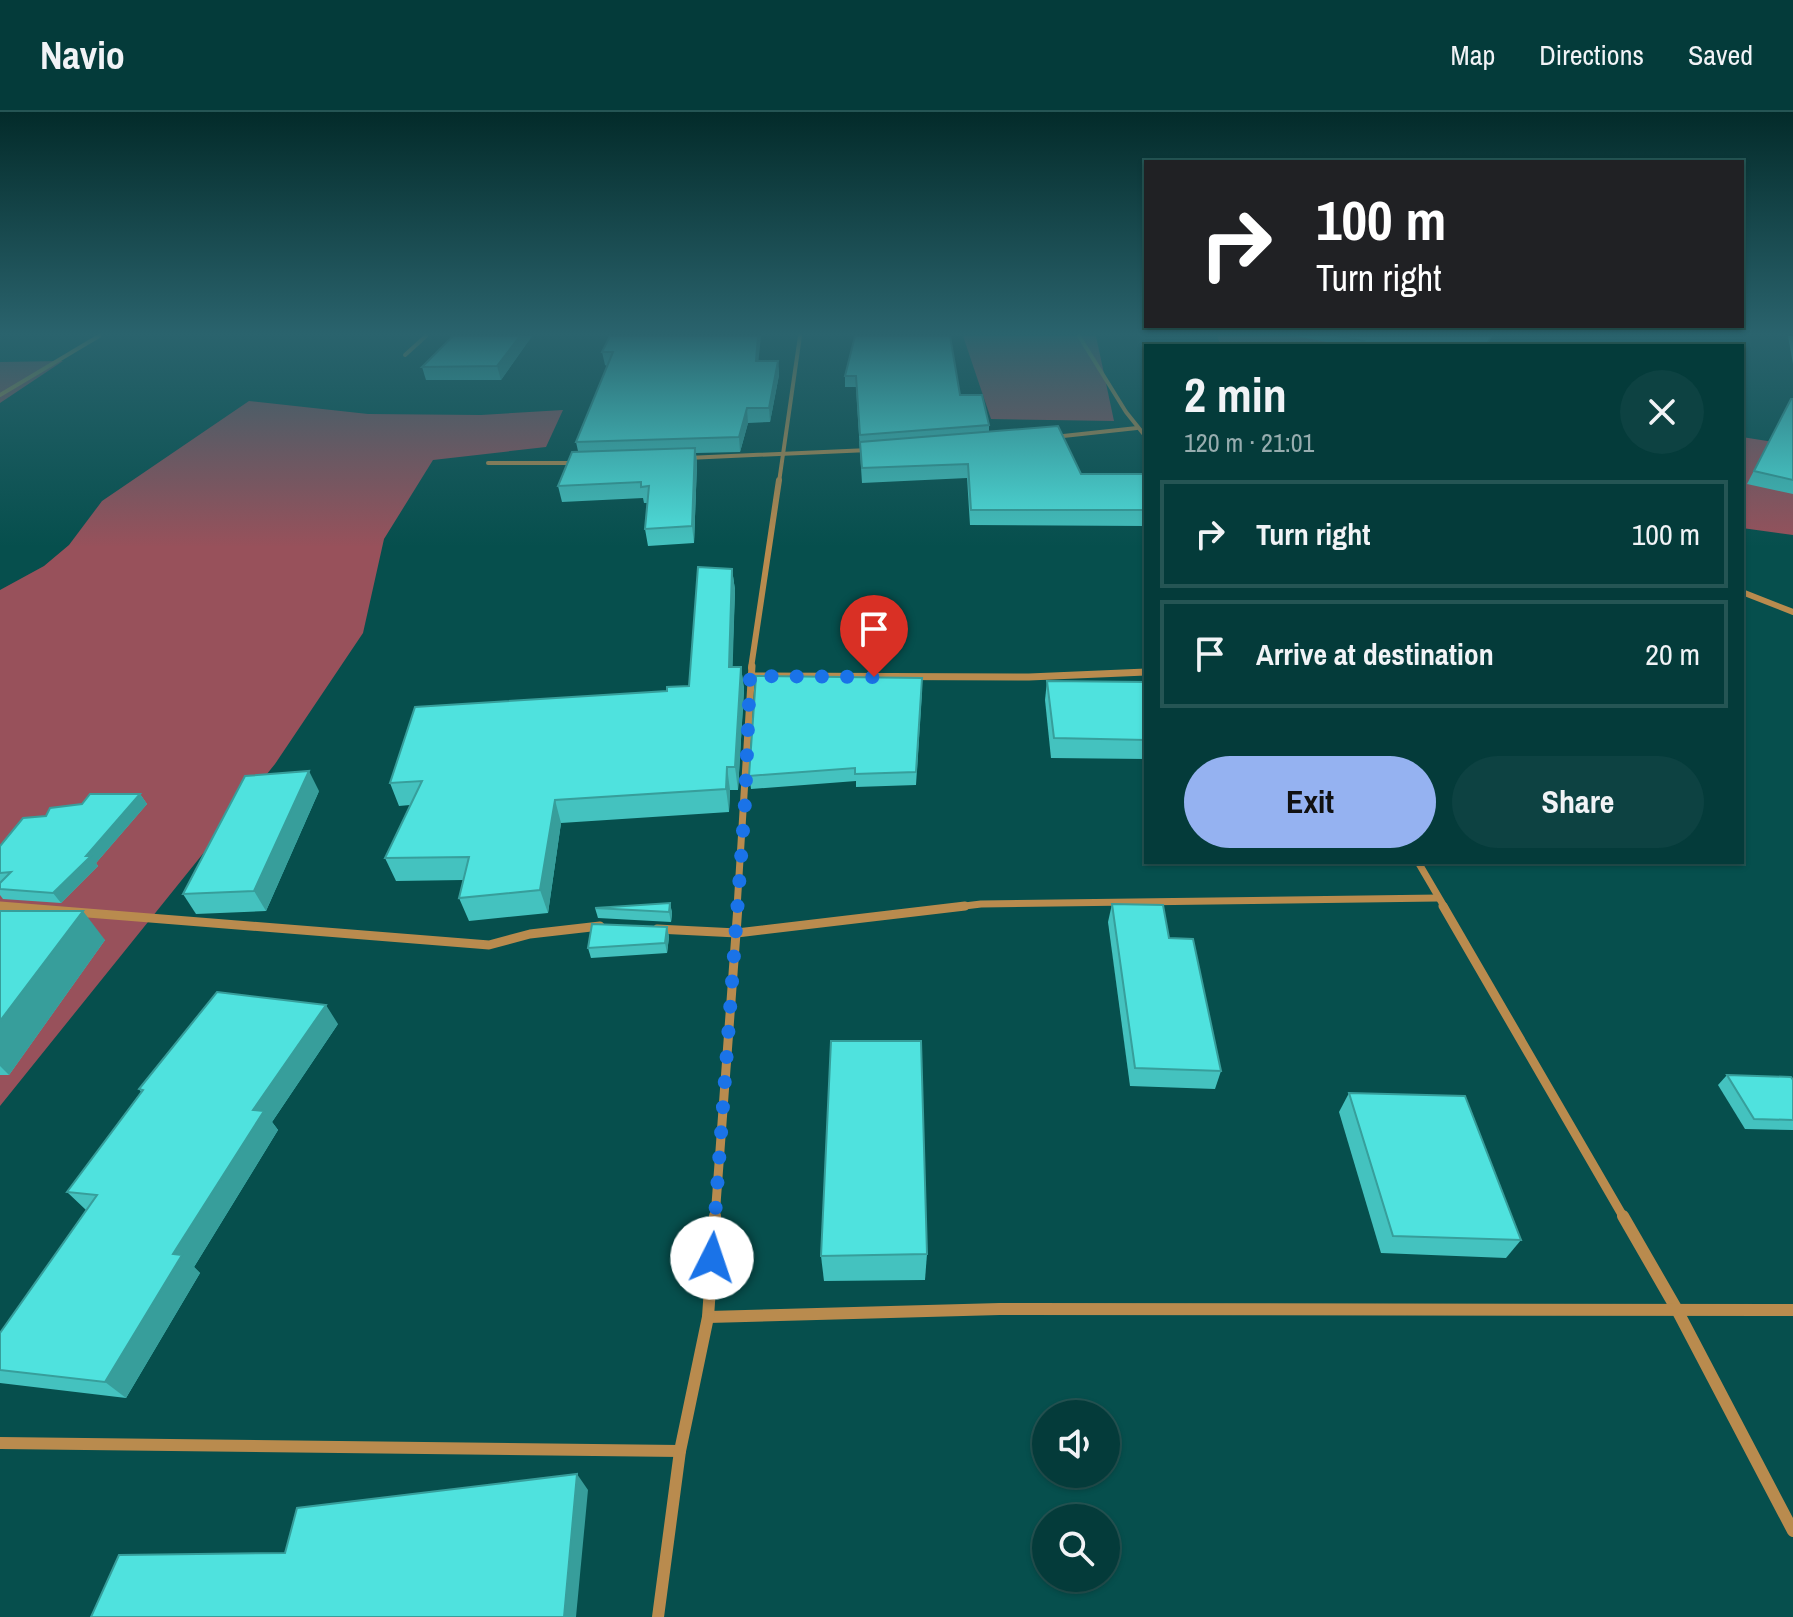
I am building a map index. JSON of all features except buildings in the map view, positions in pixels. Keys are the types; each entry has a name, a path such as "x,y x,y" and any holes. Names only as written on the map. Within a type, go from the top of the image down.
{"street":[{"path":"658,1617 680,1451 708,1317 737,933 750,676 790,406"},
{"path":"1123,406 1144,435"},
{"path":"1046,438 1137,428"},
{"path":"677,459 877,450"},
{"path":"488,463 585,463"},
{"path":"1744,593 1793,612"},
{"path":"750,676 1029,677 1144,672"},
{"path":"1419,864 1676,1308 1793,1531"},
{"path":"643,928 737,933 981,904 1438,898"},
{"path":"0,906 489,945 530,934 615,926"},
{"path":"708,1317 1000,1309 1793,1310"},
{"path":"0,1443 680,1451"}],"shaded area":[{"path":"241,406 297,406 368,414 481,415 563,410 546,447 433,460 384,539 363,633 275,764 0,1106 0,590 44,566 69,545 102,501"},
{"path":"987,406 1111,406 1114,421 991,419"},
{"path":"1744,437 1793,445 1793,535 1744,528"}],"route":[{"path":"712,1258 737,933 750,676 874,677"}]}
